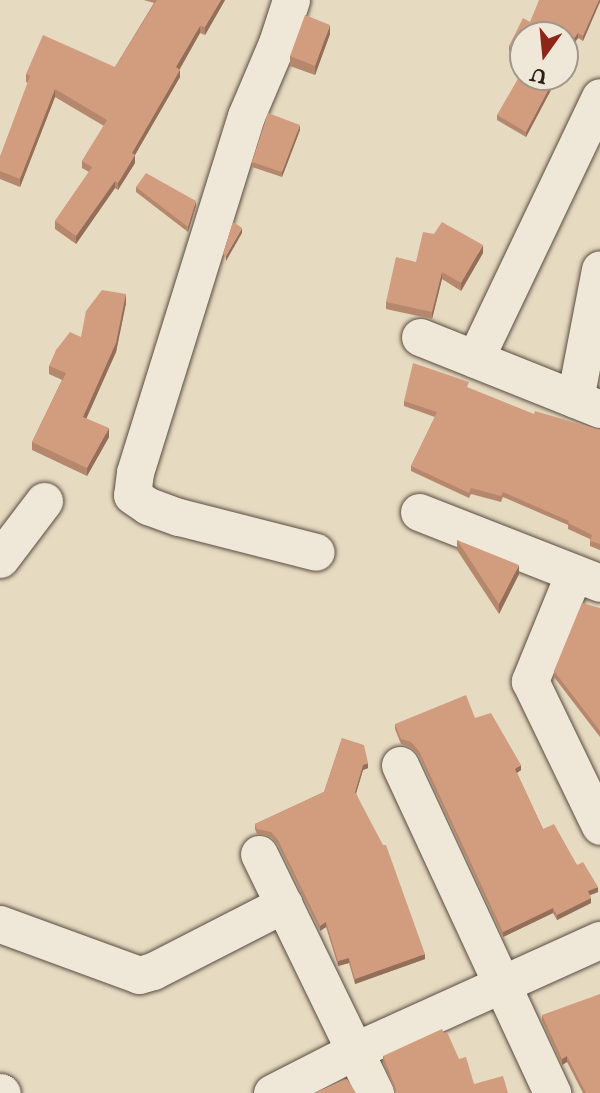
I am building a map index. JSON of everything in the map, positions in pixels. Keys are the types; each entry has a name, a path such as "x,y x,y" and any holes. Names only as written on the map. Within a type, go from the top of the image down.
{"street":[{"path":"291,0 277,43 246,117 135,472 132,495 148,506 179,517 316,552"},
{"path":"475,359 600,97"},
{"path":"420,337 587,404 600,269"},
{"path":"0,559 44,500"},
{"path":"419,512 587,578 530,681 600,826"},
{"path":"400,765 552,1093"},
{"path":"259,854 375,1093"},
{"path":"0,924 139,975 153,971 284,904"},
{"path":"272,1093 356,1050 600,940"}],"building":[{"path":"157,0 221,0 205,27 200,26 176,67 180,70 132,153 135,155 118,183 115,181 76,236 55,221 92,167 82,161 107,120 55,89 20,179 0,171 0,157 30,76 26,74 43,35 115,67"},
{"path":"539,0 599,0 583,36 579,34 579,21 530,21"},
{"path":"305,15 330,25 315,66 290,56"},
{"path":"511,91 548,91 526,132 497,115"},
{"path":"268,113 300,125 282,172 252,162"},
{"path":"146,173 196,201 188,227 136,187"},
{"path":"233,222 242,228 226,256 223,254"},
{"path":"442,222 483,245 461,283 442,272 432,312 386,302 396,257 416,262 423,232 434,234"},
{"path":"102,290 126,294 116,343 83,417 109,428 87,468 32,442 66,373 49,366 56,350 70,332 81,337 86,311"},
{"path":"413,363 469,382 467,387 534,414 535,411 600,430 600,544 590,541 592,535 568,523 569,521 503,492 501,496 471,488 469,493 411,466 437,412 404,401"},
{"path":"457,540 519,565 499,604"},
{"path":"582,603 600,608 600,731 554,671"},
{"path":"466,695 475,718 491,713 521,765 515,769 543,829 554,824 577,865 583,862 598,887 588,891 591,898 557,915 553,908 503,932 419,751 411,742 401,739 395,724"},
{"path":"342,738 364,745 368,763 363,765 355,792 383,845 386,845 425,954 355,979 349,958 338,961 326,922 320,926 278,840 271,832 257,829 255,824 324,792"},
{"path":"600,994 600,1093 586,1093 567,1056 562,1059 542,1015"},
{"path":"442,1029 444,1033 447,1032 459,1059 466,1057 474,1084 503,1076 508,1093 395,1093 396,1089 383,1056"},
{"path":"347,1079 356,1093 314,1093"}]}
